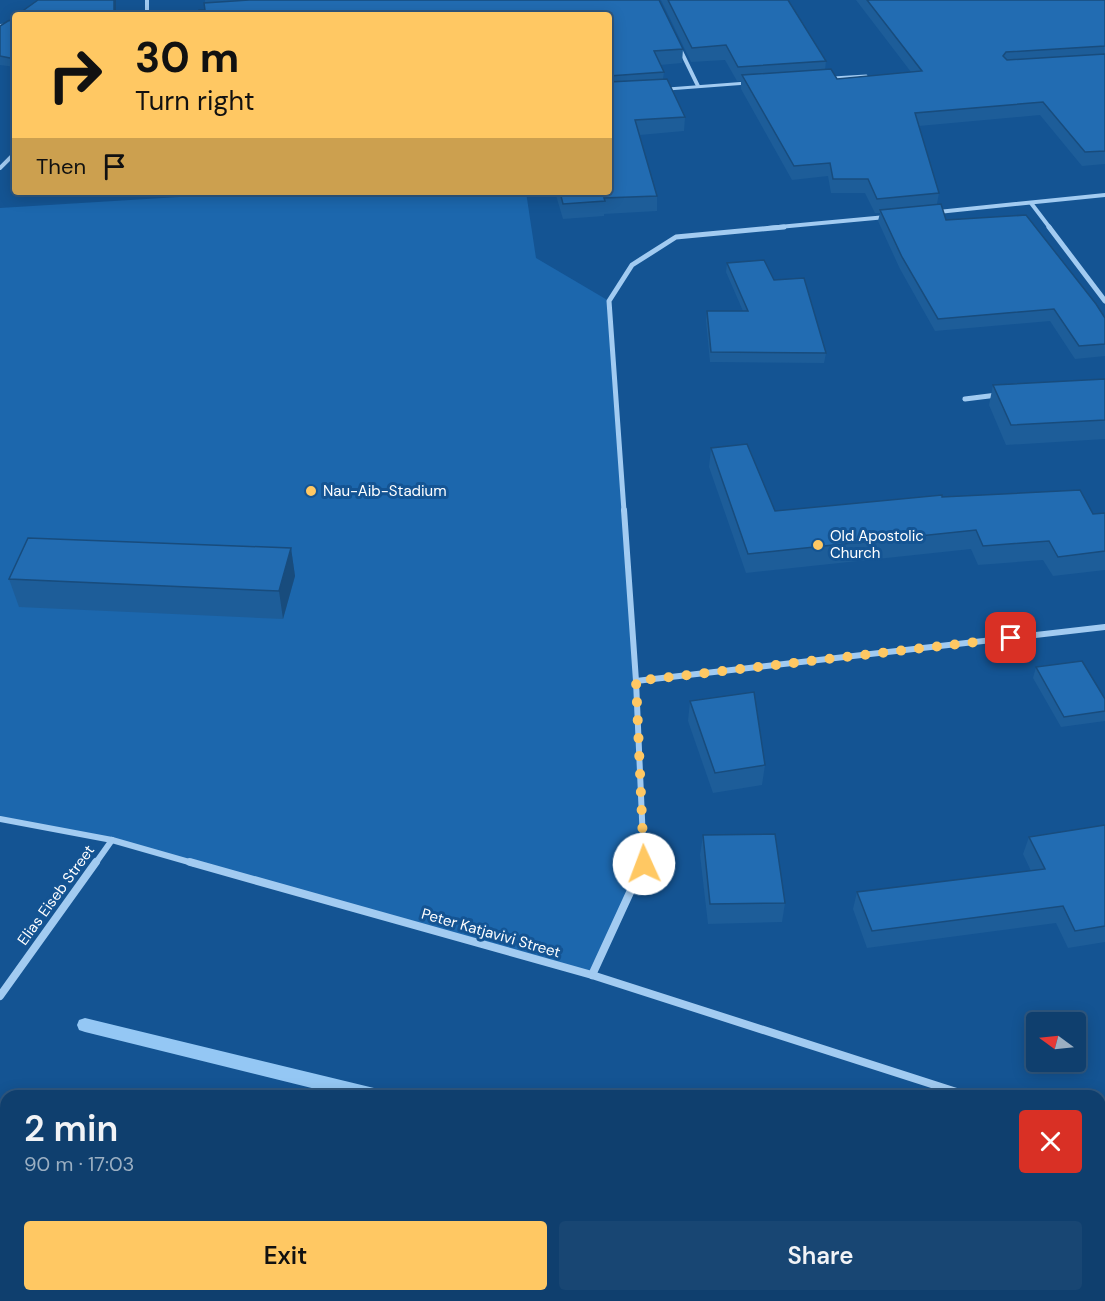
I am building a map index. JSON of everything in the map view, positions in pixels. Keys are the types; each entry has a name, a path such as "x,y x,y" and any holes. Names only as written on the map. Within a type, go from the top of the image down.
{"street":[{"path":"677,43 698,86"},
{"path":"0,168 12,156"},
{"path":"936,212 1105,195"},
{"path":"1031,204 1105,301"},
{"path":"592,975 644,864 636,681 609,301 632,265 676,237 889,216"},
{"path":"965,399 1000,395"},
{"path":"636,681 1105,627"},
{"name":"Peter Katjavivi Street","path":"0,819 112,840 592,975 950,1090"},
{"name":"Elias Eiseb Street","path":"0,996 112,840"}],"lane":[{"path":"824,79 870,76"},
{"path":"665,89 755,83"}],"shaded area":[{"name":"Nau-Aib-Stadium","path":"211,195 526,195 536,258 609,301 636,681 644,864 592,975 112,840 0,819 0,208"}],"building":[{"path":"38,0 114,0 114,12 21,12"},
{"path":"249,0 659,0 683,49 654,51 664,72 612,76 612,12 197,12 205,10 204,3"},
{"path":"668,0 788,0 826,61 738,67 726,45 692,48"},
{"path":"867,0 1105,0 1105,46 1006,52 1003,56 1007,60 1105,54 1105,151 1085,152 1043,102 915,113 939,193 877,199 868,179 833,179 830,163 794,166 742,75 831,69 837,79 922,71"},
{"path":"12,20 12,58 0,56 0,26"},
{"path":"667,79 685,117 635,120 657,196 604,198 605,201 563,204 561,195 612,195 612,82"},
{"path":"941,204 946,220 1026,215 1105,318 1105,344 1079,346 1054,309 938,319 902,257 880,210"},
{"path":"764,260 774,280 804,278 826,353 711,352 707,311 748,311 727,263"},
{"path":"1105,379 1105,420 1011,425 993,385"},
{"path":"747,444 775,511 942,495 942,497 1080,490 1093,514 1105,513 1105,551 1058,557 1049,541 983,546 976,530 748,554 711,448"},
{"path":"28,538 291,548 279,591 9,579"},
{"path":"1082,661 1105,699 1105,711 1064,717 1036,667"},
{"path":"754,692 765,765 715,773 690,701"},
{"path":"1105,825 1105,926 1075,931 1063,906 872,931 857,892 1045,869 1029,837"},
{"path":"775,834 785,903 710,904 703,835"}],"waterway":[{"path":"85,1025 350,1090"}],"place":[{"name":"Nau-Aib-Stadium","path":"311,491"},
{"name":"Old Apostolic Church","path":"818,545"}],"route":[{"path":"644,864 636,681 1011,638"}]}
